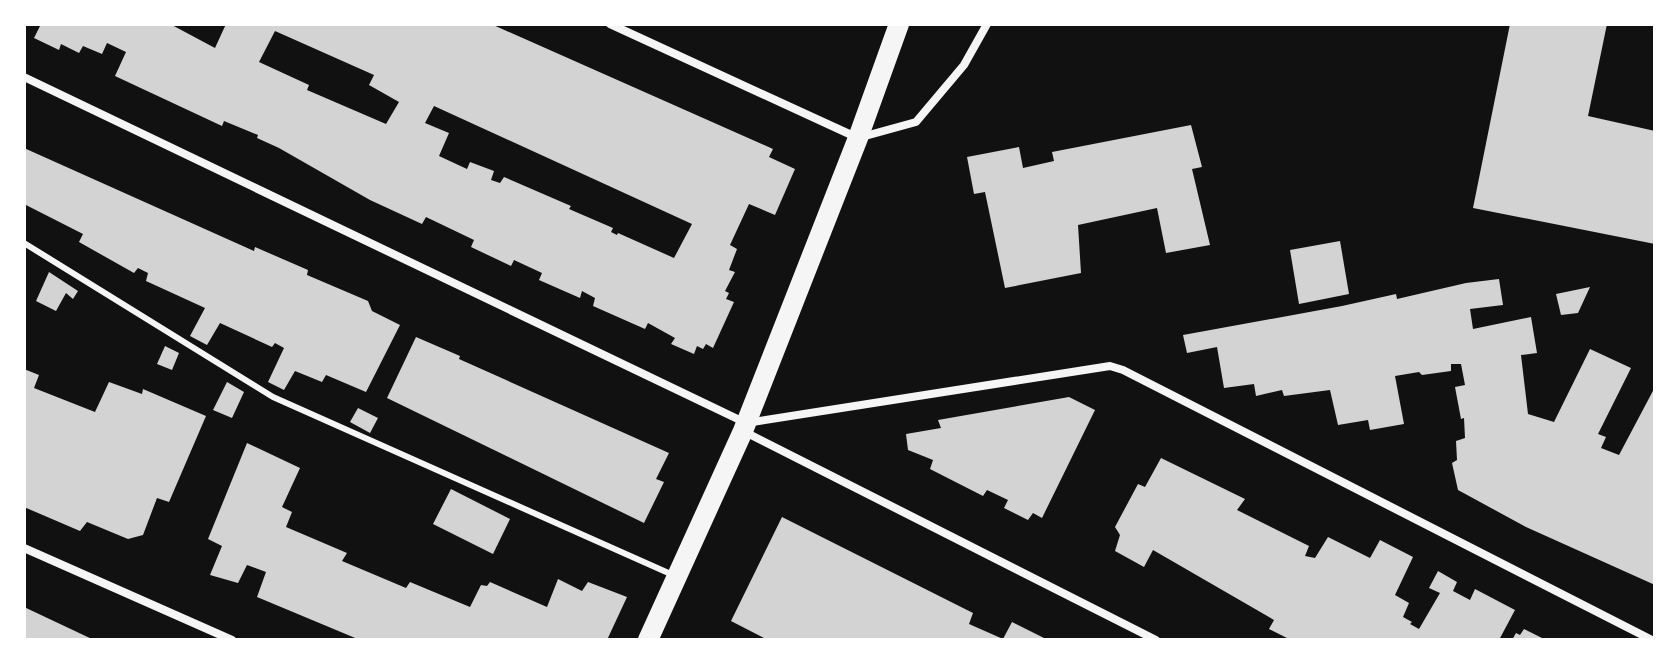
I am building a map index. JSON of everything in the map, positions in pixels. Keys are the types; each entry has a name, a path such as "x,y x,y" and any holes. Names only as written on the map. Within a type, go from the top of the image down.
{"main road":[{"path":"648,640 744,427 858,138 899,24"}],"street":[{"path":"610,24 858,138 916,122 964,65 987,24"},
{"path":"24,77 744,427 1156,640"},
{"path":"744,427 1110,366 1652,640"},
{"path":"24,548 232,640"}],"lane":[{"path":"24,243 273,397 677,576"}],"building":[{"path":"41,24 170,24 215,48 226,24 491,24 773,149 769,157 795,169 775,215 749,204 730,245 737,249 729,270 735,272 725,291 729,293 726,299 734,302 713,348 706,344 703,349 697,346 694,354 671,344 675,338 648,323 645,329 593,306 595,298 582,291 580,298 539,280 542,273 514,260 511,266 471,247 474,240 426,217 422,224 370,200 257,138 258,135 224,121 222,126 115,76 126,52 107,43 102,54 83,46 79,53 61,44 59,50 34,38","holes":["275,31 374,75 369,85 399,102 386,124 307,90 309,85 259,62","434,106 692,224 674,258 617,235 611,232 613,228 569,209 571,206 504,177 500,183 491,180 494,171 470,162 467,169 439,156 449,133 425,123"]},
{"path":"1510,24 1607,24 1588,116 1655,131 1655,244 1473,208"},
{"path":"1191,125 1202,167 1192,169 1210,245 1166,253 1157,208 1078,225 1081,273 1005,288 985,192 974,194 967,157 1019,147 1023,168 1054,161 1052,152"},
{"path":"24,148 254,251 255,247 308,270 307,275 368,301 372,311 400,325 366,392 326,375 322,382 295,371 284,390 268,382 284,348 275,343 272,347 220,323 207,345 190,336 205,308 146,281 148,273 138,268 134,273 79,242 83,234 24,204"},
{"path":"1340,241 1349,294 1299,304 1290,250"},
{"path":"49,272 78,291 73,299 66,293 56,311 36,301"},
{"path":"1499,279 1503,305 1470,309 1473,329 1531,317 1537,353 1521,355 1528,414 1554,422 1590,349 1631,368 1598,434 1606,437 1601,448 1619,455 1655,387 1655,585 1526,527 1458,490 1452,463 1457,460 1456,441 1465,438 1464,418 1461,419 1455,387 1465,385 1461,364 1451,364 1451,371 1395,376 1404,424 1370,430 1368,420 1338,425 1330,390 1284,396 1282,390 1256,396 1254,384 1224,388 1217,347 1187,353 1183,335 1396,294 1397,299 1466,283"},
{"path":"1590,287 1578,313 1561,315 1556,294"},
{"path":"416,337 669,453 656,479 664,482 644,523 387,398"},
{"path":"165,346 179,353 172,370 157,364"},
{"path":"24,369 39,375 34,388 95,412 109,382 142,394 143,389 206,416 169,502 157,498 143,535 128,539 87,522 80,531 24,507"},
{"path":"227,382 244,392 232,418 213,410"},
{"path":"1069,397 1095,410 1042,518 1033,513 1028,520 1004,508 1008,500 987,490 983,496 930,469 933,460 908,450 906,434 941,428 938,420"},
{"path":"358,408 378,418 370,433 350,422"},
{"path":"247,443 300,468 282,507 292,512 286,527 347,553 342,561 406,588 410,582 470,607 481,585 487,586 490,582 547,607 558,579 582,591 588,582 627,597 607,640 360,640 257,597 266,572 247,565 238,583 210,575 222,546 208,539"},
{"path":"1161,458 1245,499 1237,510 1309,546 1305,556 1315,558 1328,537 1370,558 1380,540 1413,557 1395,595 1409,603 1403,617 1419,629 1440,593 1429,588 1438,571 1457,582 1453,591 1470,600 1475,589 1515,610 1499,640 1291,640 1269,629 1274,620 1153,550 1144,567 1115,551 1120,535 1115,527 1138,484 1145,487"},
{"path":"451,489 510,519 493,554 433,524"},
{"path":"782,517 973,613 969,624 1003,639 1012,622 1048,640 768,640 731,621"},
{"path":"24,607 94,640 24,640"},
{"path":"1524,629 1546,640 1512,640 1516,633 1520,635"}]}
